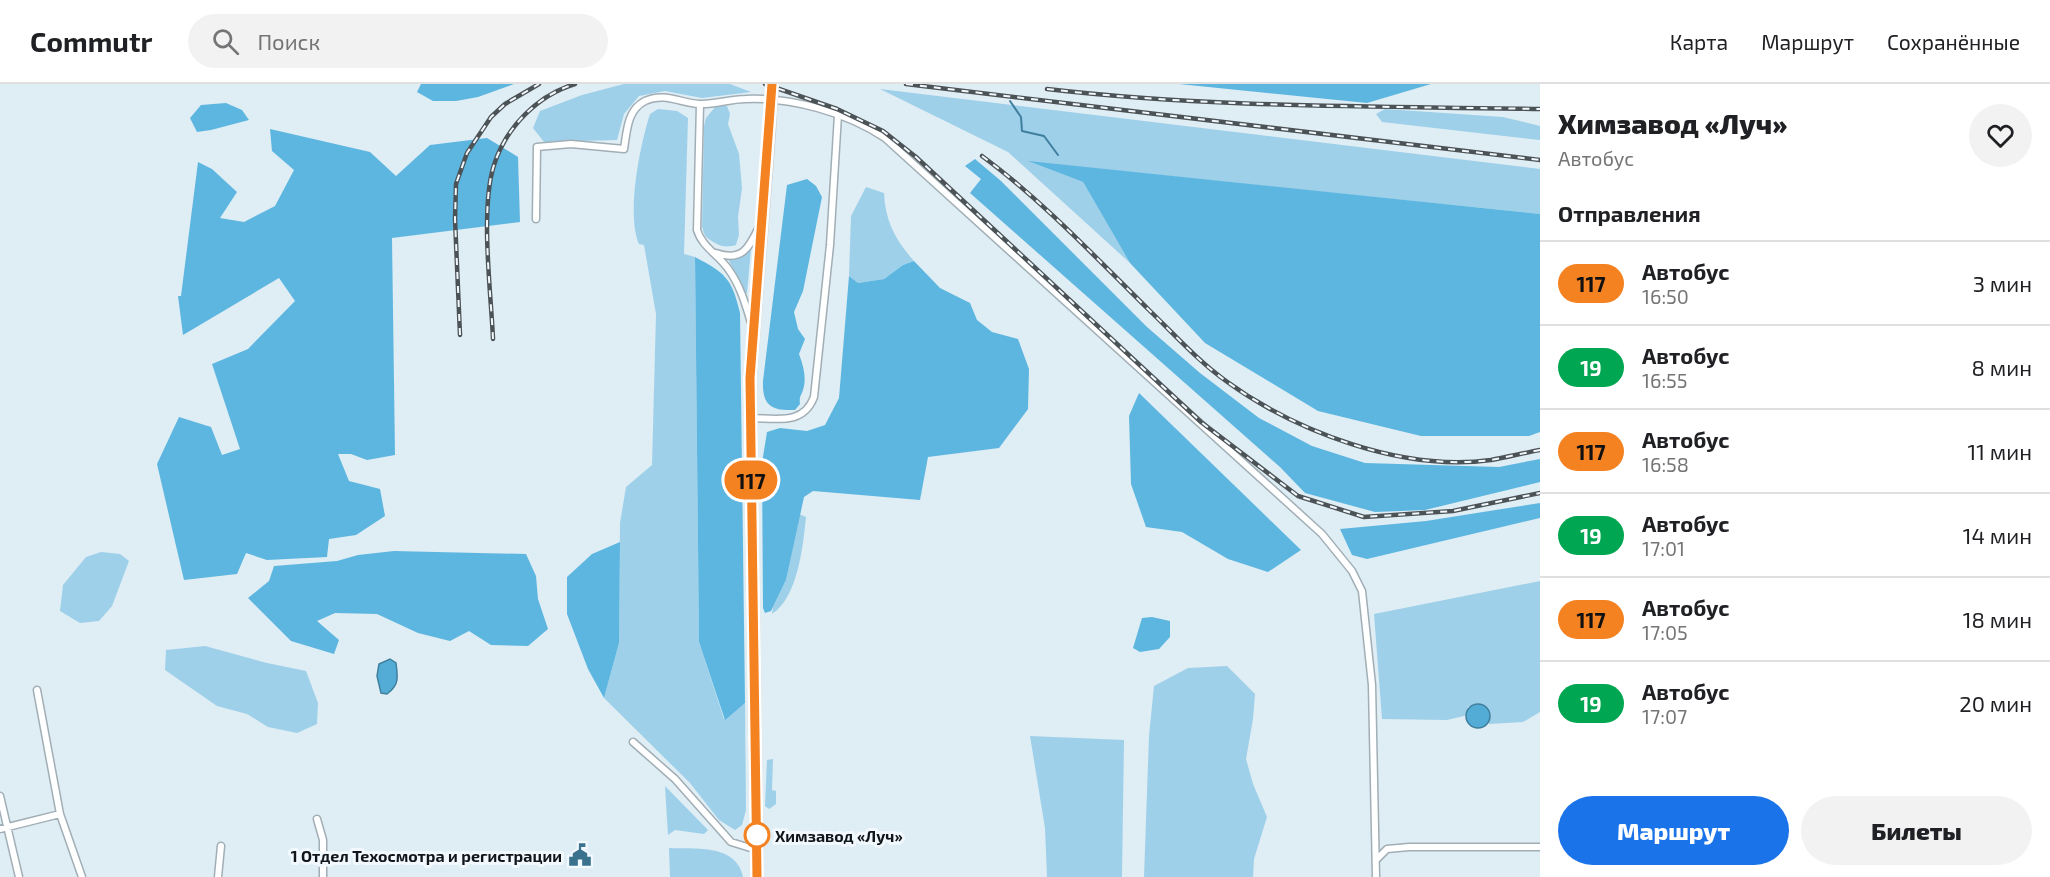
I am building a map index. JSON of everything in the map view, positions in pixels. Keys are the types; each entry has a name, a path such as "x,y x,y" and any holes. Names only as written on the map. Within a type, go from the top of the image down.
{"highway":[{"path":"757,877 750,418 753,332 772,84"}],"street":[{"path":"536,219 537,147 571,144 624,149 630,116 645,101 666,97 700,104 746,99 806,106 869,127 899,150 1322,534 1352,571 1362,591 1372,685 1376,877"},
{"path":"700,104 696,223 700,239 715,253 740,287 753,332"},
{"path":"750,418 799,417 808,410 814,397 830,245 838,115"},
{"path":"715,253 729,256 744,251 750,245 762,221"},
{"path":"37,690 60,814 82,877"},
{"path":"633,742 675,779 731,842 757,851"},
{"path":"0,796 4,828 19,877"},
{"path":"4,828 60,814"},
{"path":"317,819 323,840 323,877"},
{"path":"219,877 221,846"},
{"path":"1377,859 1387,849 1410,847 1540,847"}],"shaded area":[{"path":"421,84 514,84 478,97 456,101 433,101 417,92"},
{"path":"624,84 730,84 751,92 702,98 665,91 639,96 624,114 617,140 544,142 533,128 540,111 582,95"},
{"path":"1179,84 1431,84 1367,103"},
{"path":"880,89 1540,169 1540,214 1031,162 1083,182 1130,263 1008,152"},
{"path":"226,103 242,110 249,120 197,132 190,118 201,105"},
{"path":"716,106 727,106 730,114 728,124 739,154 742,188 738,217 739,235 736,245 731,246 719,245 712,241 705,236 702,227 704,126 706,118"},
{"path":"658,109 677,111 688,118 684,254 695,257 699,642 724,719 745,703 746,810 742,825 735,830 719,820 690,783 604,698 619,643 620,523 626,487 652,465 656,314 644,245 639,244 635,231 634,198 642,143 650,114"},
{"path":"1385,109 1503,117 1540,126 1540,140 1382,122 1376,114"},
{"path":"270,129 370,152 396,176 430,145 487,138 518,157 520,222 392,238 395,455 367,460 351,454 338,454 349,481 380,489 385,516 356,535 329,539 327,557 267,560 246,553 237,574 184,580 157,464 179,417 211,427 222,455 240,449 212,364 248,349 295,301 279,278 183,335 178,296 181,296 198,162 212,169 237,192 220,218 244,222 275,206 294,170 272,151"},
{"path":"975,159 1001,181 1147,327 1200,373 1259,418 1312,446 1365,463 1499,467 1540,459 1540,482 1425,510 1375,512 1305,493 1280,467 970,193 981,179 965,166"},
{"path":"1028,161 1540,214 1540,432 1529,436 1421,436 1318,411 1205,343 1130,263 1083,182"},
{"path":"807,179 816,186 822,197 803,291 794,312 798,329 805,339 799,354 805,381 800,404 795,410 780,409 770,405 767,401 764,396 763,381 787,185"},
{"path":"866,187 884,193 889,222 902,246 914,261 903,265 884,279 858,283 849,276 851,216"},
{"path":"751,249 746,293 728,259 739,258"},
{"path":"695,257 726,278 734,292 740,313 745,703 725,720 699,642"},
{"path":"914,261 940,288 970,303 977,320 992,332 1018,339 1029,369 1028,409 999,448 928,457 920,500 813,491 804,497 786,580 771,611 765,613 763,608 762,463 767,432 780,428 807,431 825,425 839,398 849,276 858,283 884,279 903,265"},
{"path":"1139,393 1301,550 1268,572 1228,559 1182,532 1146,527 1131,484 1129,416"},
{"path":"1540,503 1540,518 1367,559 1352,555 1340,529 1426,521"},
{"path":"799,514 806,517 798,570 788,596 772,614 786,580"},
{"path":"620,542 619,643 604,698 588,669 567,614 567,577 592,554"},
{"path":"394,551 526,554 536,576 538,599 548,629 528,646 491,645 469,631 450,641 418,633 377,614 335,613 317,621 339,640 334,654 291,641 248,598 269,581 274,566 337,561 358,555"},
{"path":"101,552 120,554 129,561 112,606 99,621 80,623 60,611 63,585 86,557"},
{"path":"1540,581 1540,712 1523,722 1489,724 1489,716 1468,706 1468,715 1447,720 1382,719 1374,614"},
{"path":"1152,617 1170,621 1170,637 1159,649 1140,652 1133,648 1142,618"},
{"path":"205,646 306,671 318,703 317,724 297,733 268,727 247,714 217,706 165,670 166,650"},
{"path":"390,659 396,663 397,681 387,694 381,693 377,676 379,664"},
{"path":"1227,666 1255,694 1246,759 1253,784 1267,817 1254,859 1253,877 1144,877 1149,736 1154,686 1188,668"},
{"path":"1478,704 1487,707 1490,716 1487,725 1478,728 1469,725 1466,716 1469,707"},
{"path":"1030,736 1124,740 1122,877 1047,877 1045,828"},
{"path":"773,759 772,790 776,791 776,804 769,809 765,806 767,760"},
{"path":"665,786 708,830 704,834 675,830 668,835"},
{"path":"669,848 714,850 733,859 739,866 743,877 670,877"}],"waterway":[{"path":"1010,101 1021,117 1022,131 1044,136 1058,155"}],"railway":[{"path":"460,335 455,219 456,184 467,153 491,117 505,104 539,84"},
{"path":"493,339 487,227 490,183 494,165 499,151 525,114 548,96 575,84"},
{"path":"765,84 837,109 883,131 916,157 1201,422 1298,496 1364,517 1453,511 1540,493"},
{"path":"906,84 1540,160"},
{"path":"1047,89 1231,103 1540,109"},
{"path":"982,156 1026,192 1089,250 1206,365 1254,400 1285,417 1317,432 1352,444 1387,454 1422,460 1457,462 1491,460 1540,450"}],"bus line":[{"name":"117","path":"757,877 750,378 772,84"}],"place":[{"name":"Химзавод «Луч»","path":"757,835"},
{"name":"1 Отдел Техосмотра и регистрации","path":"580,855"}]}
